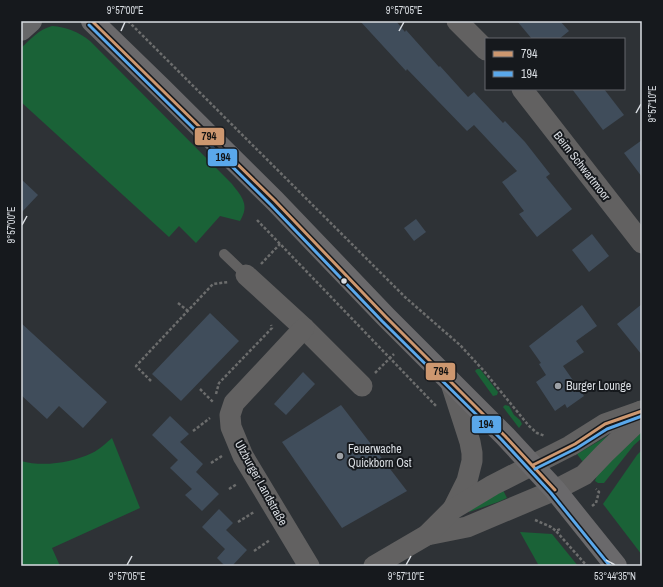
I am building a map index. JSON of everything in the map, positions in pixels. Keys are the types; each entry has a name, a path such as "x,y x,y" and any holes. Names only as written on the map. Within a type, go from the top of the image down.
{"highway":[{"path":"21,30 31,21"}],"main road":[{"path":"92,21 275,202 533,465 616,566"}],"street":[{"path":"457,21 485,49"},
{"name":"Beim Schwartmoor","path":"523,90 642,243"},
{"path":"242,278 304,328 362,386"},
{"name":"Ulzburger Landstraße","path":"304,328 234,403 230,415 231,427 243,456 309,566"},
{"path":"450,380 470,442 472,453 472,461 467,481 453,509"},
{"path":"374,566 427,536 453,509 493,485 565,449 605,424 642,411"},
{"path":"427,536 467,527 555,490 584,475 632,427 642,411"}],"lane":[{"path":"224,254 242,278"}],"path":[{"path":"128,21 406,298 460,345 484,371 529,426 537,433 546,437 557,437 565,449"},
{"path":"257,220 440,410"},
{"path":"151,381 136,366 214,284 242,278 280,244"},
{"path":"178,303 188,312"},
{"path":"212,407 219,383 272,328 271,323"},
{"path":"362,386 409,340"},
{"path":"200,389 214,402"},
{"path":"211,413 210,418 214,425"},
{"path":"193,431 210,418"},
{"path":"211,463 223,455"},
{"path":"584,475 599,492 596,503"},
{"path":"238,522 256,510"},
{"path":"254,551 273,538"}],"green space":[{"path":"52,26 72,30 90,41 232,184 244,201 243,215 240,221 220,216 196,243 179,226 169,237 21,102 21,48 39,32"},
{"path":"480,369 498,392 497,395 493,396 475,371"},
{"path":"505,405 509,406 514,415 520,420 522,424 519,428 503,407"},
{"path":"642,429 642,438 634,445 604,483 598,483 595,481 597,475"},
{"path":"611,434 583,462 577,454"},
{"path":"112,438 140,508 52,548 60,566 21,566 21,461 38,464 66,462 95,452"},
{"path":"642,450 642,555 603,504"},
{"path":"503,490 507,498 469,512 469,511"},
{"path":"520,532 552,534 578,566 539,566"}],"building":[{"path":"360,21 396,21 468,97 474,92 503,123 505,121 525,142 550,174 546,177 572,209 537,237 519,214 524,211 502,182 517,171 474,125 467,131 407,69 406,71"},
{"path":"517,21 560,21 569,31 560,38 531,38"},
{"path":"573,90 605,90 624,115 603,130"},
{"path":"642,140 642,177 624,153"},
{"path":"21,179 38,195 21,213"},
{"path":"416,219 426,232 414,241 404,228"},
{"path":"592,234 609,256 589,272 572,250"},
{"path":"642,304 642,355 617,324"},
{"path":"582,305 597,326 576,341 584,352 563,366 584,396 567,408 565,404 555,411 536,382 546,375 539,364 541,363 529,346"},
{"path":"210,313 239,341 181,401 152,374"},
{"path":"21,323 107,402 83,428 59,406 47,419 21,395"},
{"path":"303,372 315,384 286,415 274,404"},
{"path":"341,405 407,491 342,528 282,442"},
{"path":"170,416 189,434 180,442 203,464 196,472 219,494 202,511 185,495 192,489 170,468 178,460 152,435"},
{"path":"219,509 233,523 226,530 247,550 232,566 225,566 217,558 225,549 202,527"}],"transit line":[{"name":"794","path":"92,21 275,201 386,317 505,436 555,490"},
{"name":"194","path":"89,25 271,205 382,321 501,439 551,493 610,566"},
{"name":"794","path":"533,465 575,444 605,424 642,411"},
{"name":"194","path":"535,469 577,448 607,429 642,416"}],"place":[{"name":"Burger Lounge","path":"558,386"},
{"name":"Feuerwache Quickborn Ost","path":"340,456"}]}
